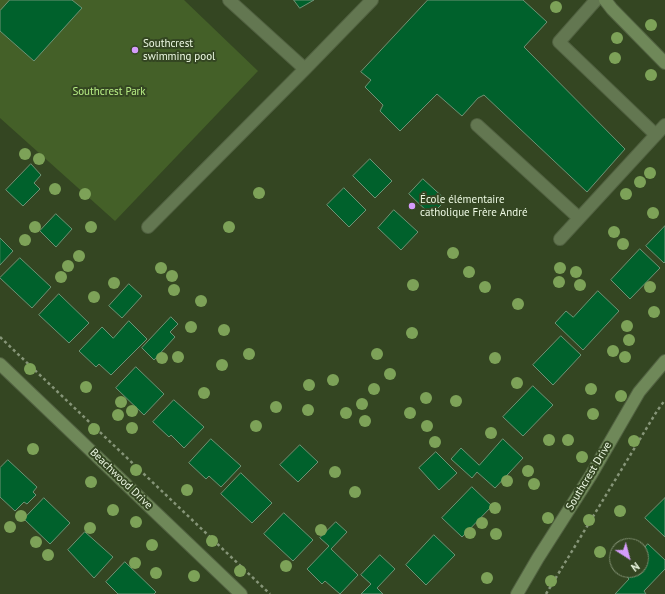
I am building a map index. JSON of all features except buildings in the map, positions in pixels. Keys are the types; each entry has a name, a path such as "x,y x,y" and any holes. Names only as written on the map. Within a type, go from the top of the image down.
{"street":[{"path":"605,0 665,63"},
{"name":"Southcrest Drive","path":"517,594 591,475 639,392 665,361"},
{"name":"Beachwood Drive","path":"0,364 241,594"}],"lane":[{"path":"230,0 305,70"},
{"path":"148,227 305,70 372,0"},
{"path":"596,0 559,42 656,135"},
{"path":"477,125 579,218"},
{"path":"560,239 665,126"}],"path":[{"path":"0,337 270,594"},
{"path":"546,594 665,400"}],"green space":[{"name":"Southcrest Park","path":"0,0 184,0 258,71 115,221 0,118"}],"place":[{"name":"Southcrest swimming pool","path":"135,50"},
{"name":"École élémentaire catholique Frère André","path":"412,206"}]}
